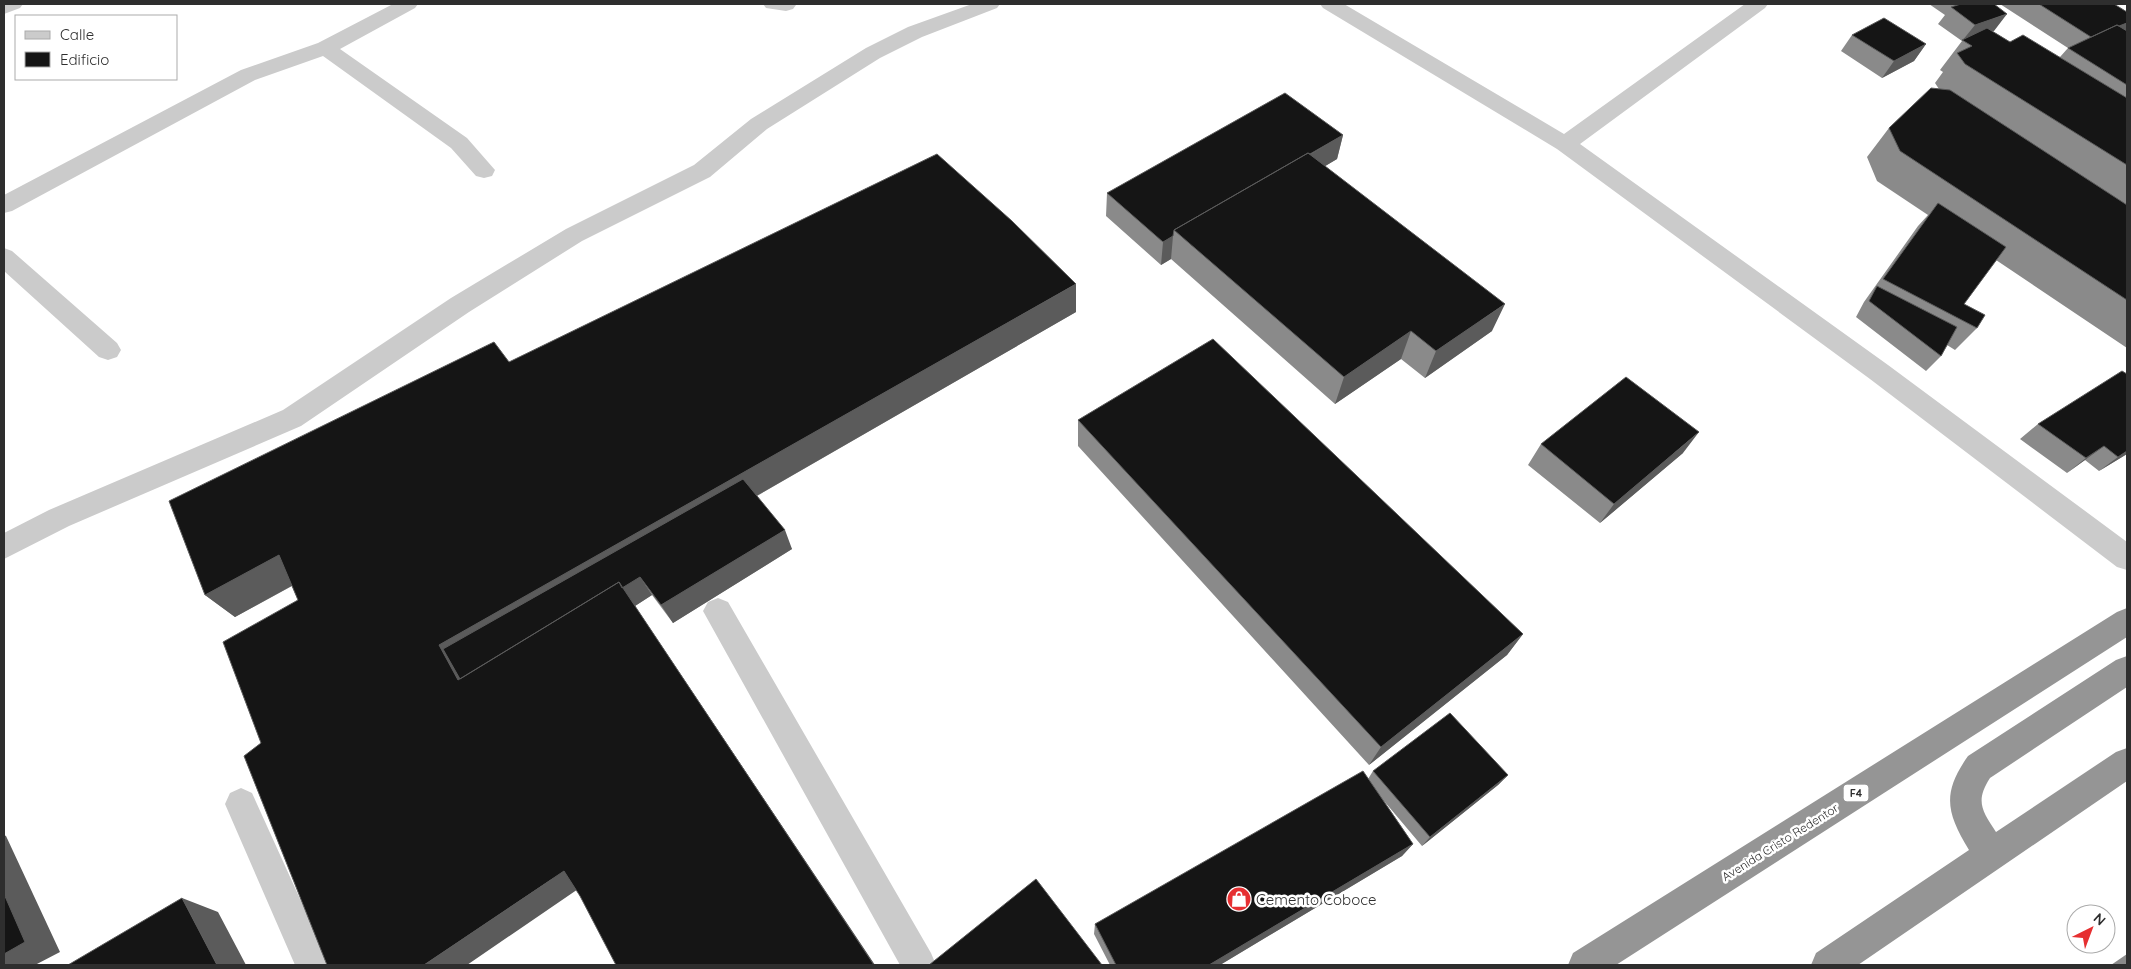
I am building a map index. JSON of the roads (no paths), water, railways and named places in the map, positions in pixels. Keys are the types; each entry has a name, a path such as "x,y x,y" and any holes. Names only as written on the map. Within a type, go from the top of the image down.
{"highway":[{"name":"Avenida Cristo Redentor","path":"1585,965 2127,621"},
{"path":"1993,854 1975,828 1965,807 1968,784 1979,767 2127,670"},
{"path":"1828,965 2127,763"}],"street":[{"path":"4,8 13,4"},
{"path":"4,205 248,75 325,48 408,4"},
{"path":"4,546 59,518 292,418 460,305 574,235 702,170 759,124 873,53 915,32 990,4"},
{"path":"1330,4 1565,144 1879,372 2127,558"},
{"path":"1565,144 1758,4"},
{"path":"325,48 459,144 484,170"},
{"path":"4,257 108,350"},
{"path":"718,611 919,965"},
{"path":"241,804 313,965"}],"place":[{"name":"Cemento Coboce","path":"1239,899"}]}
